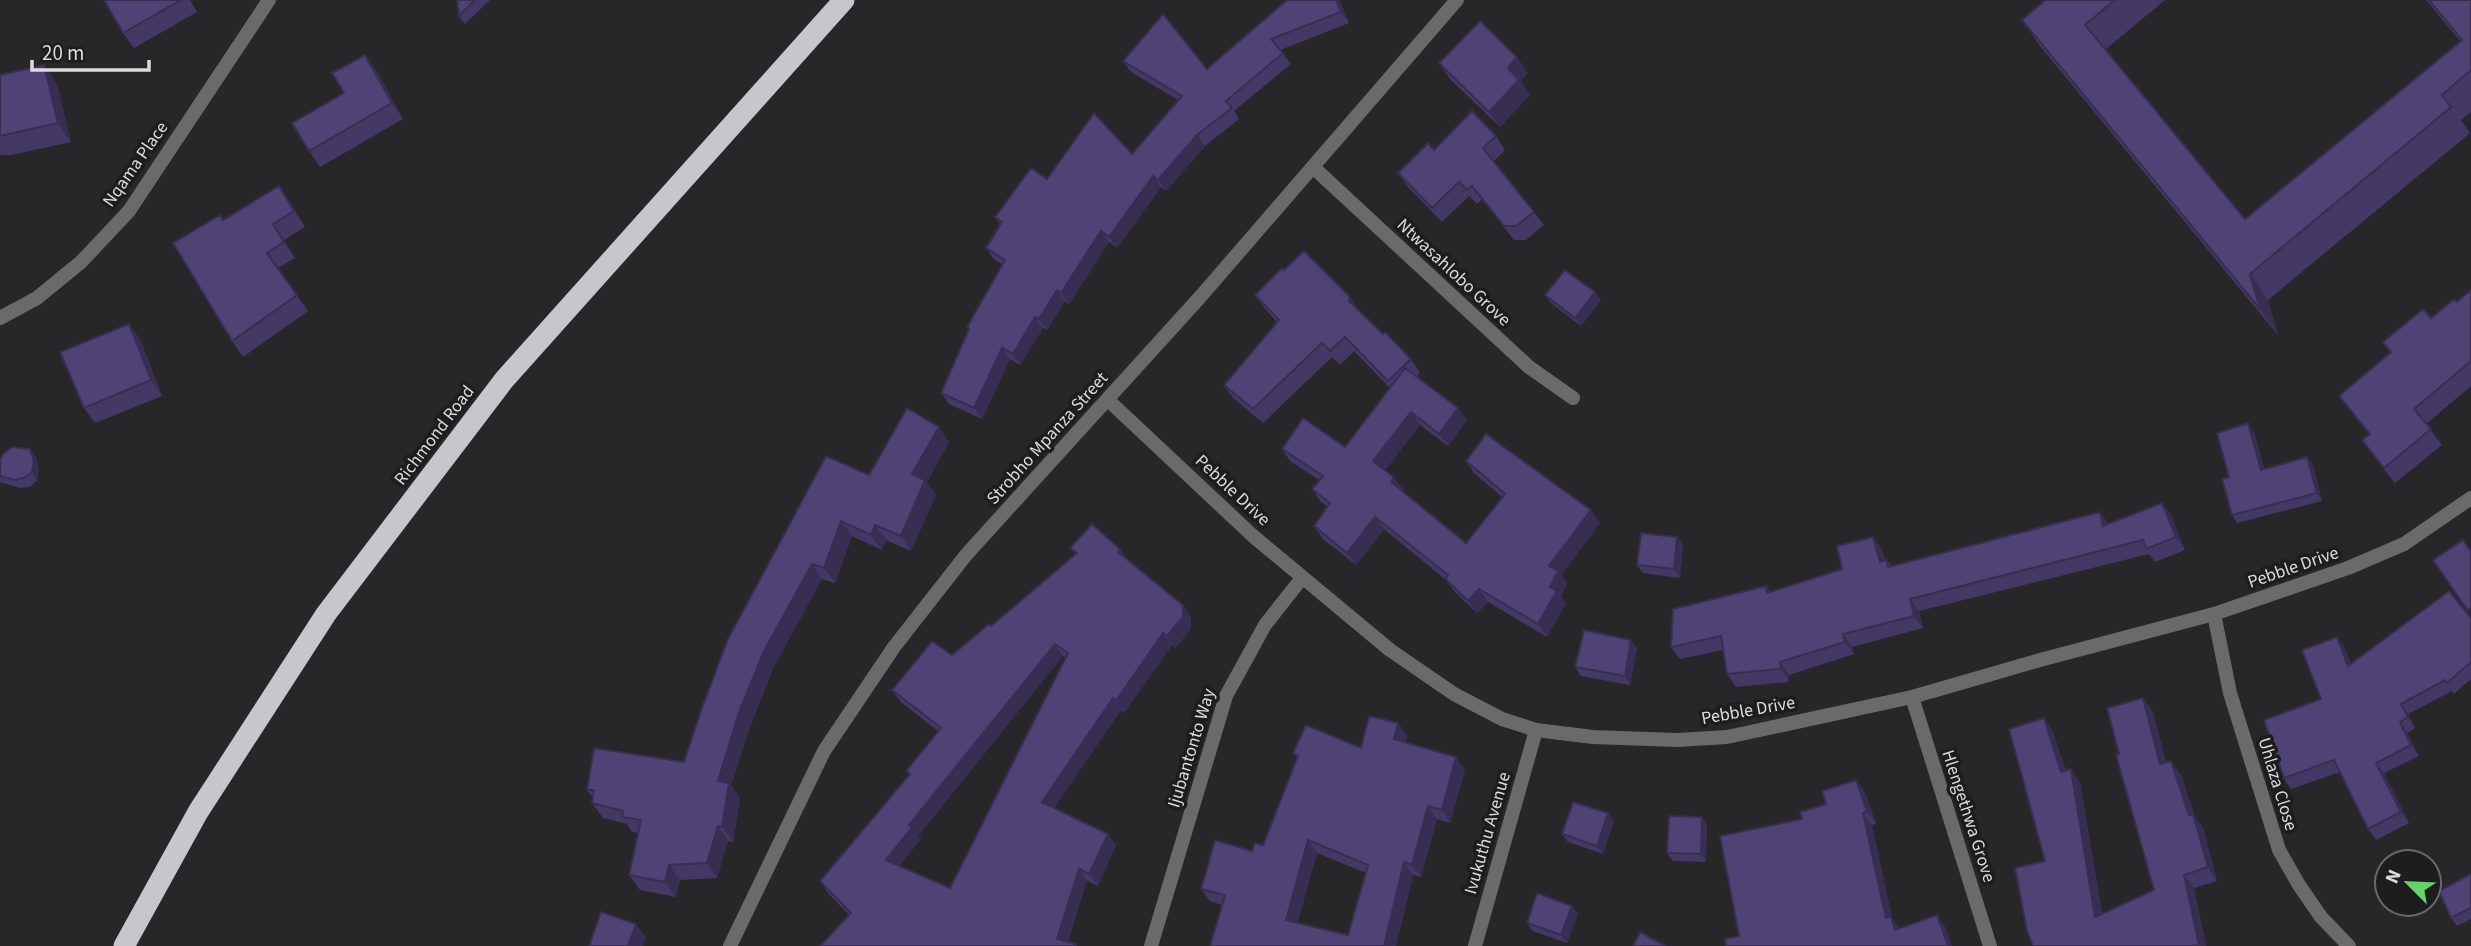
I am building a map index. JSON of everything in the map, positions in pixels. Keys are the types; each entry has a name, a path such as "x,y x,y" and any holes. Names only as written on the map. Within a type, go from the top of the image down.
{"highway":[{"name":"Richmond Road","path":"124,946 198,812 326,614 504,380 844,0"}],"street":[{"name":"Nqama Place","path":"0,318 37,298 81,262 129,211 269,0"},
{"name":"Strobho Mpanza Street","path":"730,946 824,751 894,647 966,555 1314,168 1457,0"},
{"name":"Ntwasahlobo Grove","path":"1314,168 1529,367 1573,398"},
{"name":"Pebble Drive","path":"1108,400 1302,578 1390,650 1454,694 1502,719 1536,730 1593,737 1676,740 1727,737 1912,697 2214,614 2348,568 2404,544 2471,498"},
{"name":"Ijubantonto Way","path":"1151,946 1226,696 1265,625 1302,578"},
{"name":"Uhlaza Close","path":"2214,614 2230,693 2279,850 2321,917 2348,946"},
{"name":"Hlengethwa Grove","path":"1912,697 1990,946"},
{"name":"Ivukuthu Avenue","path":"1475,946 1536,730"}],"building":[{"path":"104,0 181,0 123,33"},
{"path":"457,0 475,0 459,16"},
{"path":"1287,0 1336,0 1341,12 1271,39 1283,53 1226,101 1232,108 1197,135 1158,180 1153,176 1109,237 1101,231 1061,293 1057,290 1039,319 1035,317 1013,354 1002,348 974,408 941,393 969,329 967,327 1005,260 986,248 1002,222 995,217 1031,168 1047,179 1094,113 1132,154 1182,96 1123,61 1163,14 1207,69"},
{"path":"2045,0 2115,0 2085,25 2245,219 2462,40 2429,0 2471,0 2471,70 2442,95 2451,107 2250,274 2260,309 2022,20"},
{"path":"1480,21 1517,57 1508,68 1519,80 1489,112 1439,63"},
{"path":"365,55 392,103 309,151 292,123 344,93 332,73"},
{"path":"44,65 58,123 0,136 0,75"},
{"path":"1472,111 1496,136 1483,148 1534,212 1516,226 1504,226 1472,186 1467,190 1459,182 1432,208 1398,173 1428,143 1434,150"},
{"path":"279,186 294,211 273,224 284,242 267,253 297,295 232,341 173,243 220,215 223,220"},
{"path":"1304,251 1350,297 1349,301 1411,359 1388,381 1345,337 1330,351 1322,343 1253,409 1224,385 1279,320 1255,295"},
{"path":"1565,270 1595,292 1575,318 1545,295"},
{"path":"2471,290 2471,361 2414,409 2431,429 2384,468 2362,440 2370,434 2339,396 2391,352 2383,342 2423,309 2431,318 2454,299 2457,302"},
{"path":"129,324 151,380 84,408 60,352"},
{"path":"1405,368 1458,408 1439,434 1411,412 1373,461 1394,477 1391,482 1466,543 1505,494 1466,461 1486,434 1591,510 1549,566 1558,571 1550,587 1557,591 1538,624 1479,589 1468,601 1445,578 1448,575 1375,517 1347,553 1314,526 1330,503 1312,489 1323,476 1282,449 1303,418 1345,447"},
{"path":"907,408 939,427 912,474 925,480 901,536 875,525 871,535 841,521 824,568 812,564 764,651 739,712 718,781 729,783 722,827 718,826 707,863 669,865 665,882 629,875 641,820 622,817 623,811 592,803 594,790 587,790 594,748 684,762 728,639 826,456 869,475"},
{"path":"2248,423 2261,470 2307,457 2317,493 2232,515 2222,479 2229,477 2217,433"},
{"path":"12,447 30,449 34,461 32,472 24,478 14,480 0,476 0,460"},
{"path":"2162,503 2176,537 2146,549 2143,540 1910,599 1914,616 1843,634 1845,642 1780,662 1781,669 1727,674 1721,636 1671,647 1673,609 1766,586 1767,593 1842,569 1837,546 1873,537 1880,562 1887,560 1888,567 2100,512 2103,526"},
{"path":"1092,524 1120,549 1118,552 1183,605 1183,617 1167,636 1163,633 1116,701 1113,698 1042,802 1108,834 1089,874 1079,869 1057,939 1076,946 820,946 851,913 820,881 910,774 906,771 941,728 892,690 932,641 952,655 989,624 991,626 1077,553 1070,548","holes":["1055,644 1068,653 950,888 886,860 912,827 909,825"]},
{"path":"1641,533 1677,537 1674,569 1637,565"},
{"path":"2463,540 2471,552 2471,607 2468,611 2433,560"},
{"path":"2449,591 2471,618 2471,662 2447,683 2445,680 2401,704 2408,717 2400,722 2411,745 2376,763 2401,812 2368,829 2334,760 2284,778 2264,720 2321,699 2302,650 2337,637 2348,666"},
{"path":"1584,630 1631,640 1625,676 1575,667"},
{"path":"2143,698 2160,764 2171,761 2189,815 2193,814 2208,867 2184,875 2199,945 2033,946 2027,931 2015,868 2045,861 2009,729 2044,718 2061,772 2071,769 2095,917 2154,890 2116,755 2119,754 2107,708"},
{"path":"1369,716 1398,723 1394,739 1456,757 1442,810 1428,806 1412,865 1404,862 1384,946 1210,946 1225,895 1201,889 1215,840 1252,851 1255,843 1263,845 1298,756 1293,753 1306,725 1361,748","holes":["1308,840 1368,865 1348,935 1286,920"]},
{"path":"1856,780 1867,811 1863,813 1886,918 1891,916 1895,930 1937,915 1948,946 1726,946 1725,939 1739,936 1720,836 1802,819 1800,812 1826,804 1822,791"},
{"path":"1573,802 1608,813 1597,846 1562,834"},
{"path":"1669,816 1702,817 1701,854 1667,853"},
{"path":"2471,874 2471,908 2451,918 2443,900 2443,889"},
{"path":"1537,893 1572,906 1561,935 1527,923"},
{"path":"601,912 636,924 628,946 589,946"},
{"path":"1640,932 1666,946 1633,946"}]}
